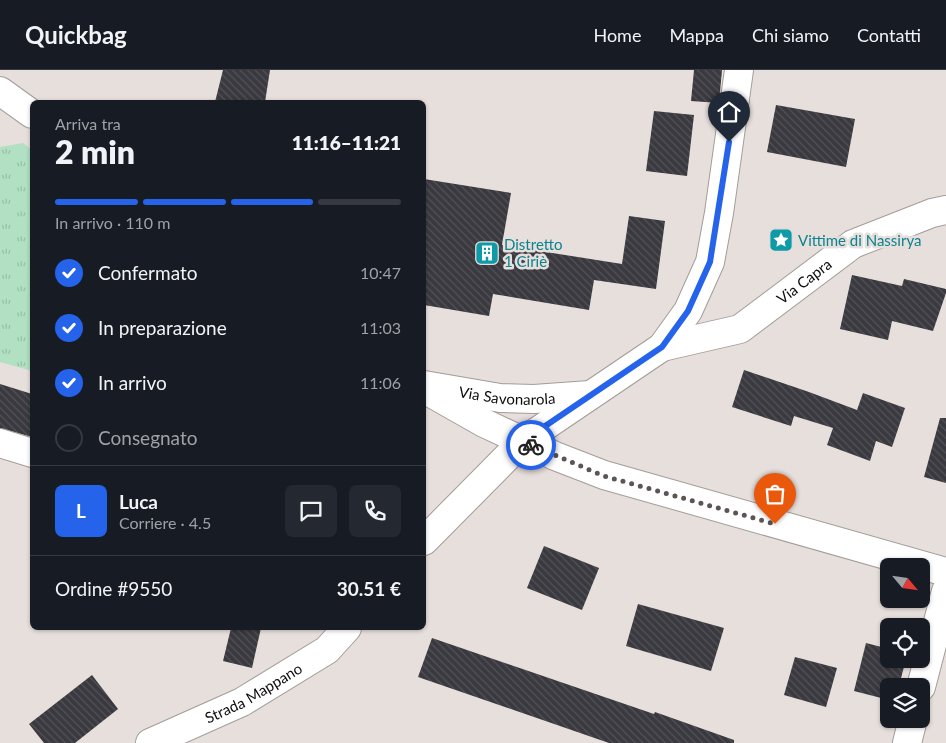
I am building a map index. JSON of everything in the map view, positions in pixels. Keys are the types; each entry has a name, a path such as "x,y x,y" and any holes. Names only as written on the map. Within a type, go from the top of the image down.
{"street":[{"name":"Via Savonarola","path":"523,441 662,347 688,311 710,262 719,213 739,70"},
{"path":"0,91 30,113"},
{"name":"Via Capra","path":"662,347 740,328 853,244 932,213 946,210"},
{"name":"Via Savonarola","path":"426,387 500,398 534,399 591,394"},
{"path":"426,388 484,423 604,476 946,572"},
{"path":"426,539 523,441"},
{"path":"0,443 30,452"},
{"path":"923,678 946,591"},
{"name":"Strada Mappano","path":"150,743 242,702 327,650 344,630"},
{"path":"907,743 911,728"}],"green space":[{"path":"23,143 30,148 30,370 0,362 0,147"}],"building":[{"path":"223,70 270,70 265,100 216,100"},
{"path":"694,70 722,70 719,103 691,101"},
{"path":"776,105 855,119 846,167 767,152"},
{"path":"654,111 694,115 687,176 646,171"},
{"name":"Distretto 1 Ciriè","path":"426,179 511,193 502,245 622,264 629,216 665,221 656,289 594,280 589,310 493,294 489,316 426,305"},
{"path":"852,275 902,286 904,279 946,289 933,331 892,321 888,340 840,329"},
{"path":"744,370 857,410 863,393 905,408 892,447 876,441 870,461 827,445 833,428 794,416 791,426 732,407"},
{"path":"0,384 30,393 30,436 0,428"},
{"path":"940,418 946,418 946,483 924,477"},
{"path":"544,546 599,568 582,610 527,588"},
{"path":"638,604 724,628 711,671 626,646"},
{"path":"231,630 261,630 252,668 223,661"},
{"path":"432,638 654,714 655,712 734,740 734,743 609,743 418,677"},
{"path":"866,643 880,647 880,668 904,668 901,678 880,678 880,698 854,691"},
{"path":"795,657 837,668 826,707 784,695"},
{"path":"92,675 118,709 75,743 44,743 29,724"}],"way so far":[{"path":"531,445 604,476 775,524"}],"place":[{"name":"Vittime di Nassirya","path":"781,240"},
{"name":"Distretto 1 Ciriè","path":"487,253"}],"route":[{"path":"531,445 523,441 662,347 688,311 710,262 729,142"}]}
